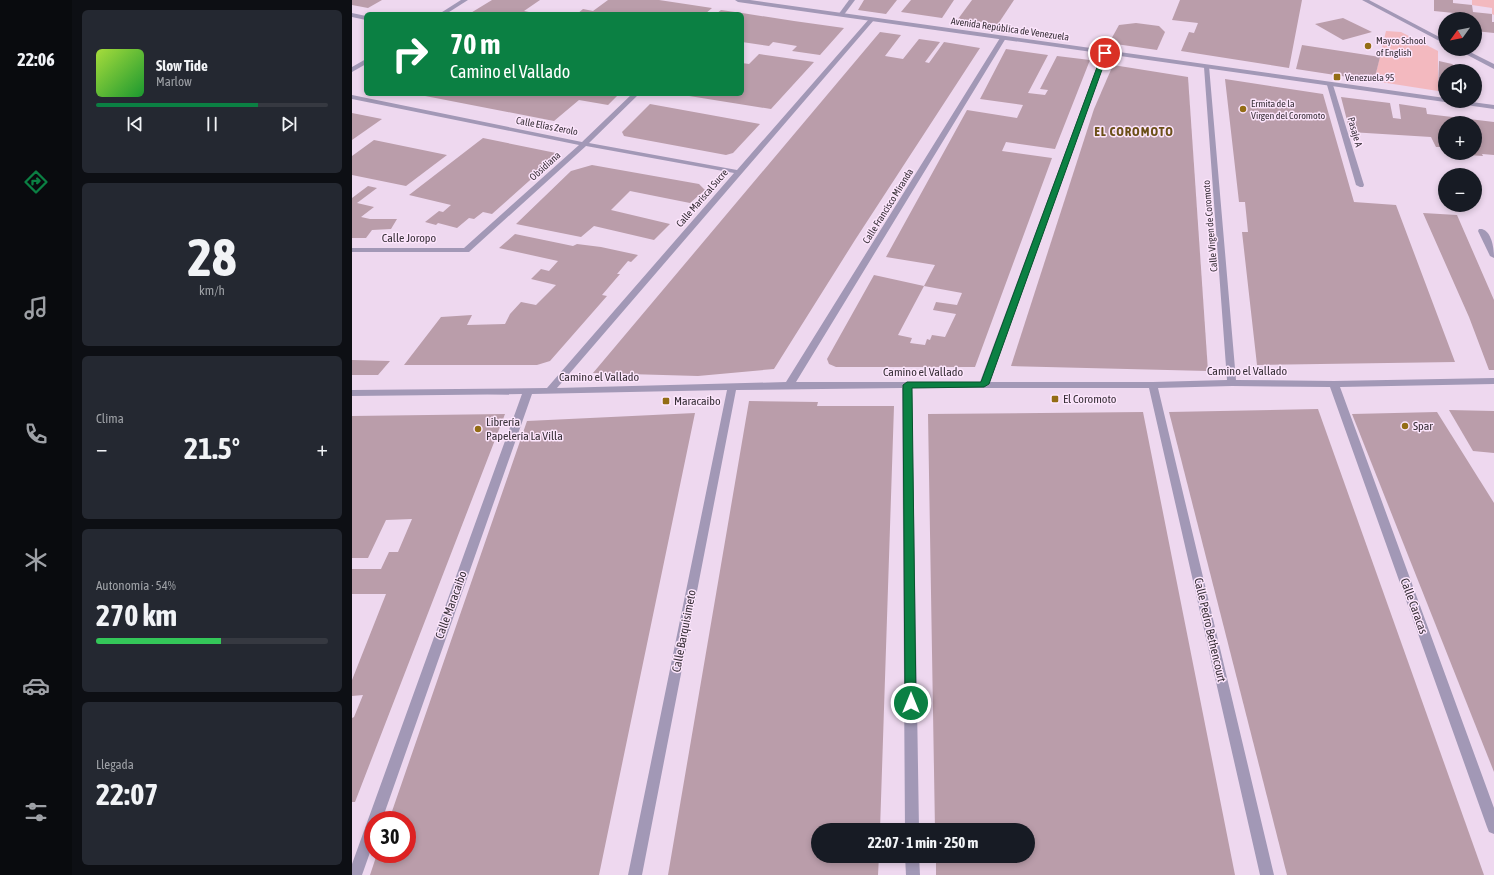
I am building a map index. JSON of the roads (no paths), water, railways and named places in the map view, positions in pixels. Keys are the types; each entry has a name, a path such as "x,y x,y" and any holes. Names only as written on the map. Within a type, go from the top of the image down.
{"street":[{"path":"445,12 465,0"},
{"name":"Avenida República de Venezuela","path":"738,0 1438,99"},
{"path":"841,15 852,0"},
{"path":"1365,0 1438,38"},
{"path":"352,15 364,18"},
{"name":"Calle Mariscal Sucre","path":"550,390 871,20"},
{"name":"Calle Francisco Miranda","path":"789,385 1003,38"},
{"path":"984,384 1105,53"},
{"path":"1473,56 1494,67"},
{"path":"352,70 364,62"},
{"name":"Calle Virgen de Coromoto","path":"1207,67 1232,383"},
{"name":"Pasaje A","path":"1330,85 1360,185"},
{"name":"Obsidiana","path":"466,250 584,144 634,96"},
{"name":"Calle Elías Zerolo","path":"352,97 584,144 738,172"},
{"path":"1482,105 1494,107"},
{"path":"1482,230 1494,256"},
{"name":"Calle Joropo","path":"352,250 466,250"},
{"name":"Camino el Vallado","path":"352,393 636,390 789,385 1334,384 1494,381"},
{"name":"Calle Caracas","path":"1334,384 1494,827"},
{"path":"907,385 912,823"},
{"name":"Calle Pedro Bethencourt","path":"1153,385 1266,875"},
{"name":"Calle Barquisimeto","path":"635,875 732,386"},
{"name":"Calle Maracaibo","path":"378,811 528,391"},
{"path":"355,875 364,850"},
{"path":"912,863 913,875"}],"place":[{"name":"Mayco School of English","path":"1368,46"},
{"name":"Venezuela 95","path":"1337,77"},
{"name":"Ermita de la Virgen del Coromoto","path":"1243,109"},
{"name":"El Coromoto","path":"1055,399"},
{"name":"Maracaibo","path":"666,401"},
{"name":"Spar","path":"1405,426"},
{"name":"Librería Papelería La Villa","path":"478,429"}],"district":[{"name":"EL COROMOTO","path":"1134,131"}]}
